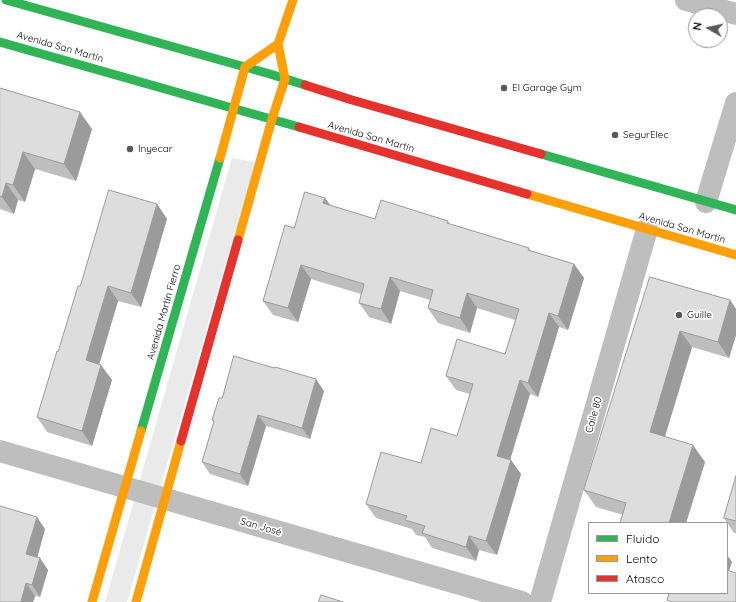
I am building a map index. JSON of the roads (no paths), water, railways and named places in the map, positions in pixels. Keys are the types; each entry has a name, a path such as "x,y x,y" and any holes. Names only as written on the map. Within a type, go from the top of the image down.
{"main road":[{"path":"6,0 285,78 352,100 736,210"},
{"path":"136,602 272,119 285,78 278,44 292,0"},
{"name":"Avenida San Martín","path":"0,42 272,119 736,255"},
{"path":"245,67 278,44"},
{"name":"Avenida Martín Fierro","path":"92,602 245,67"}],"street":[{"path":"686,0 736,14"},
{"path":"706,202 736,103"},
{"name":"Calle 80","path":"540,602 647,229"},
{"name":"San José","path":"0,451 522,602"}],"place":[{"name":"El Garage Gym","path":"504,88"},
{"name":"SegurElec","path":"615,135"},
{"name":"Inyecar","path":"130,149"},
{"name":"Guille","path":"679,315"}]}
